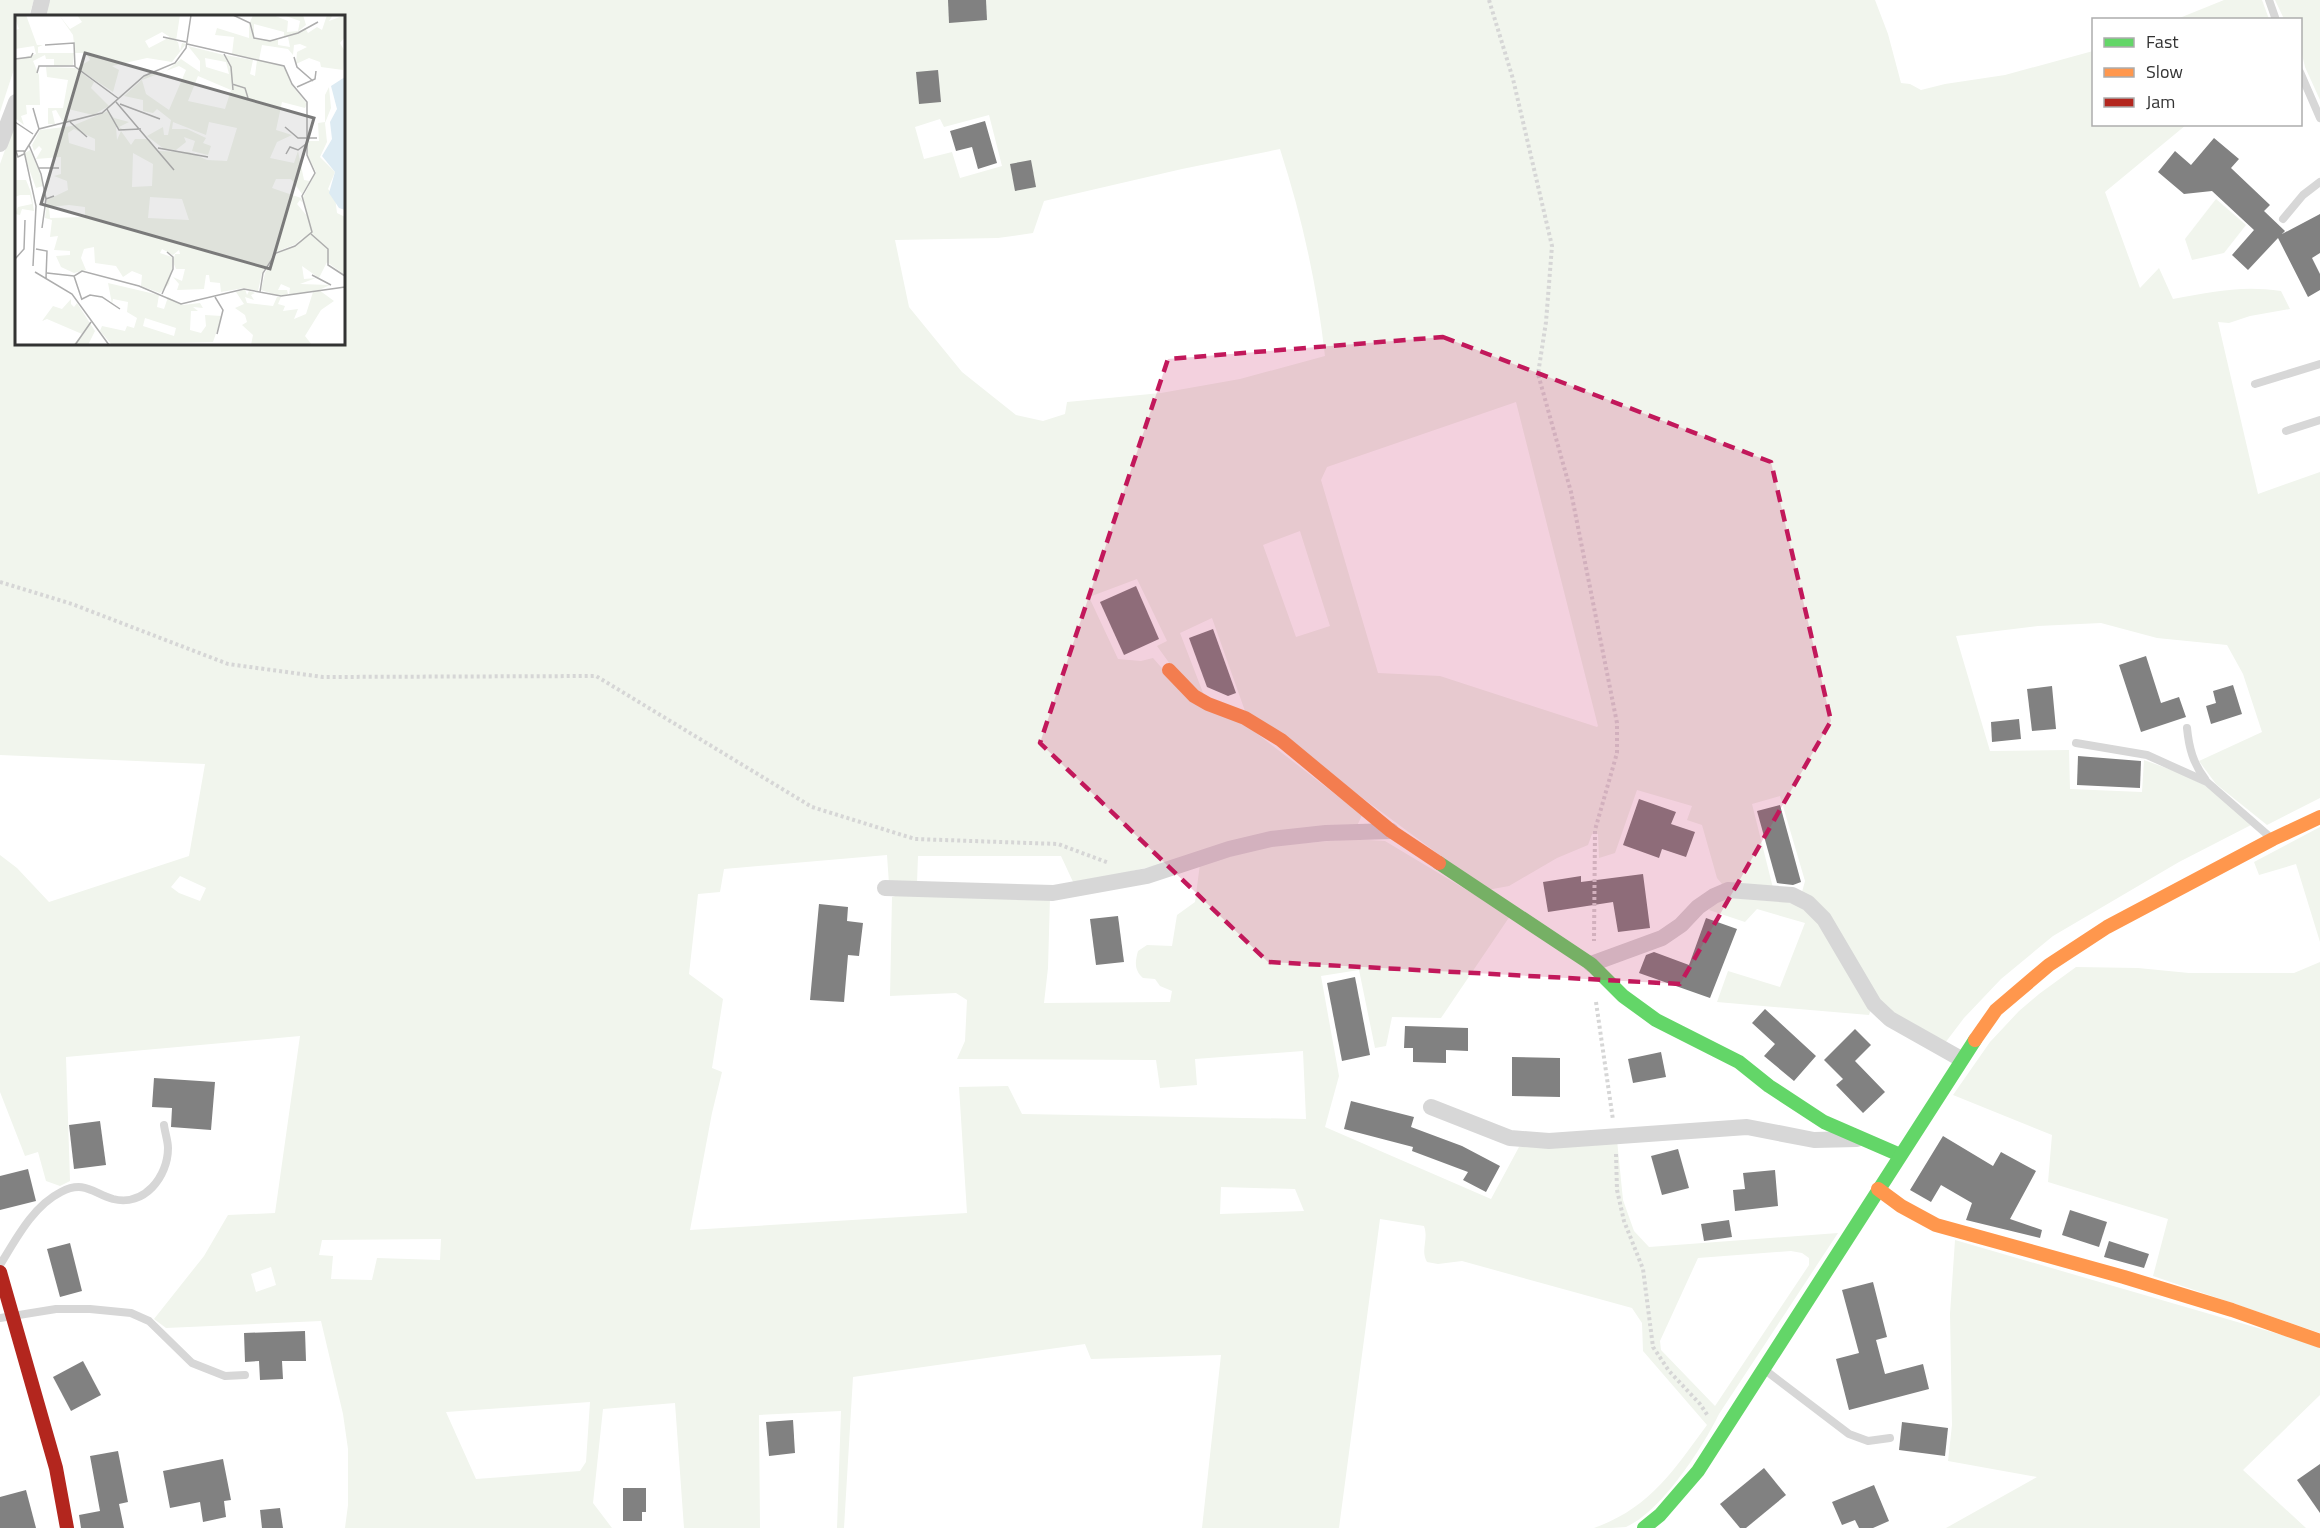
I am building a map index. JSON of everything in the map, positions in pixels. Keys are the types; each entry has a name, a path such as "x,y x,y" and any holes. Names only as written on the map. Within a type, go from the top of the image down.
{"street":[{"path":"38,15 42,0"},
{"path":"0,144 15,105"},
{"path":"1169,670 1194,696 1208,704 1245,718 1281,740 1391,831 1591,964 1623,996 1656,1020 1739,1062 1769,1086 1824,1122 1900,1155"},
{"path":"1644,1528 1660,1515 1698,1471 1961,1059 1996,1011 2049,965 2107,927 2273,839 2320,817"},
{"path":"885,888 1053,893 1147,876 1229,849 1271,839 1326,833 1391,831"},
{"path":"1591,964 1662,938 1681,925 1698,907 1713,896 1728,890 1792,894 1808,903 1824,919 1874,1004 1890,1019 1961,1059"},
{"path":"1431,1107 1510,1138 1549,1141 1747,1127 1814,1140 1867,1139"},
{"path":"1878,1189 1901,1206 1952,1231 2124,1277 2232,1310 2320,1341"},
{"path":"0,1272 6,1317 56,1468 66,1528"}],"lane":[{"path":"2269,0 2275,18"},
{"path":"2302,74 2320,118"},
{"path":"2283,219 2303,195 2320,182"},
{"path":"2255,384 2320,364"},
{"path":"2286,431 2320,420"},
{"path":"2187,728 2189,748 2196,766 2207,782 2273,839"},
{"path":"2076,743 2146,755 2207,782"},
{"path":"0,1265 32,1216 62,1191 83,1186 112,1199 126,1201 141,1198 154,1186 165,1166 168,1148 164,1125"},
{"path":"6,1317 56,1309 90,1309 131,1313 149,1321 192,1363 225,1376 245,1375"},
{"path":"1762,1368 1849,1434 1868,1441 1890,1438"}],"path":[{"path":"1489,0 1513,79 1552,246 1546,322 1538,374 1571,492 1617,723 1617,753 1595,830 1596,932 1591,964"},
{"path":"0,582 72,604 228,664 323,676 596,676 812,807 915,839 1058,844 1113,864"},
{"path":"1596,998 1615,1136 1617,1190 1624,1221 1643,1269 1653,1347 1669,1371 1700,1404 1721,1435"}],"highlighted area":[{"path":"1443,337 1771,462 1831,721 1680,984 1268,962 1040,743 1168,359"}],"shaded area":[{"path":"0,0 34,0 29,15 15,15 15,66 0,112"},
{"path":"48,0 1875,0 1888,34 1901,83 1910,84 1921,90 2005,75 2092,51 2092,126 2185,126 2105,192 2140,288 2159,268 2173,299 2227,290 2266,289 2281,291 2290,309 2250,316 2229,323 2218,322 2258,494 2320,472 2320,798 2267,825 2216,784 2199,761 2262,732 2243,674 2227,645 2157,638 2101,623 2038,626 1956,636 1990,751 2069,750 2070,789 2142,792 2144,760 2180,773 2212,789 2251,825 2179,862 2053,936 2001,979 1964,1018 1945,1043 1891,1013 1872,993 1802,892 1805,881 1780,796 1752,804 1773,888 1722,884 1717,878 1702,825 1687,820 1692,806 1637,790 1615,853 1599,858 1598,834 1592,834 1588,845 1557,858 1509,886 1487,890 1245,711 1212,618 1180,633 1205,698 1175,671 1157,646 1167,641 1137,579 1089,597 1118,659 1141,661 1153,658 1175,683 1242,722 1362,815 1357,826 1272,831 1163,864 1074,884 1061,856 918,856 917,883 889,884 887,855 724,869 720,892 698,894 689,974 723,999 712,1068 722,1072 690,1230 967,1213 959,1087 1008,1086 1022,1114 1306,1119 1303,1051 1195,1059 1197,1085 1160,1088 1156,1060 957,1059 965,1041 967,1000 956,993 890,996 892,897 906,893 1050,897 1048,968 1044,1003 1170,1002 1172,991 1160,986 1155,979 1143,978 1140,975 1136,966 1137,955 1138,951 1147,945 1172,946 1177,915 1195,902 1200,864 1272,846 1352,839 1385,841 1510,916 1441,1018 1392,1017 1386,1046 1375,1048 1359,970 1321,976 1339,1076 1325,1127 1491,1199 1519,1147 1617,1140 1623,1200 1634,1231 1649,1247 1838,1233 1719,1414 1692,1460 1667,1493 1653,1508 1626,1527 1594,1528 1614,1520 1645,1499 1671,1473 1707,1425 1643,1351 1642,1323 1632,1308 1462,1261 1438,1264 1427,1262 1424,1253 1426,1236 1424,1226 1380,1219 1339,1528 1202,1528 1221,1355 1091,1359 1085,1344 853,1377 844,1528 837,1528 841,1411 759,1415 760,1528 684,1528 675,1403 603,1409 593,1503 612,1528 345,1528 348,1505 348,1449 343,1414 321,1321 166,1328 154,1319 204,1256 228,1215 275,1213 300,1036 66,1057 70,1181 60,1186 46,1181 38,1152 25,1156 0,1092 0,855 17,868 49,902 189,856 205,764 0,755 0,164 15,122 15,345 345,345 345,15 44,15","holes":["989,115 1002,166 960,178 952,152 924,159 915,127 940,119 944,127","1280,149 1308,251 1325,356 1240,379 1161,393 1067,402 1065,414 1043,421 1016,415 962,372 909,307 895,240 998,238 1033,233 1044,201","1516,402 1598,726 1440,676 1378,673 1321,480 1327,467","1300,531 1330,626 1296,637 1263,545","180,876 206,888 200,901 179,893 171,887","1221,1187 1295,1189 1304,1211 1220,1214","441,1239 440,1260 377,1258 372,1280 331,1279 333,1256 319,1255 322,1240","1791,1251 1802,1253 1809,1258 1809,1265 1715,1406 1661,1350 1660,1341 1698,1258","271,1267 276,1285 256,1292 251,1274","590,1402 586,1462 580,1471 476,1479 446,1412"]},
{"path":"2224,0 2262,0 2269,18 2179,18"},
{"path":"2275,0 2320,0 2320,100 2305,67 2302,54 2302,18 2284,18"},
{"path":"2216,199 2246,225 2224,253 2192,260 2185,239"},
{"path":"2320,827 2320,942 2296,864 2259,875 2254,862"},
{"path":"1772,897 1799,906 1822,923 1872,1006 1869,1015 1717,1002 1728,971 1780,987 1805,923 1757,909 1745,922 1709,910 1719,898"},
{"path":"2320,962 2320,1333 2153,1276 2168,1219 2048,1182 2052,1135 1953,1095 1990,1042 2019,1011 2076,967 2138,968 2189,973 2294,973"},
{"path":"1955,1240 2320,1346 2320,1395 2243,1470 2306,1528 1946,1528 2037,1477 1948,1461 1952,1425 1950,1314"}],"building":[{"path":"948,0 986,0 987,20 949,23"},
{"path":"938,70 941,102 919,104 916,72"},
{"path":"985,121 997,163 978,169 972,147 956,151 950,131"},
{"path":"2214,138 2239,159 2231,168 2270,205 2264,211 2285,231 2282,234 2320,214 2320,253 2312,258 2320,274 2320,290 2308,297 2278,238 2248,270 2232,255 2254,230 2212,191 2184,194 2158,172 2175,151 2191,165"},
{"path":"1031,160 1036,187 1015,191 1010,164"},
{"path":"1136,586 1159,639 1124,655 1100,602"},
{"path":"1213,629 1236,693 1228,696 1207,687 1189,638"},
{"path":"2146,656 2161,703 2179,697 2186,717 2141,732 2119,665"},
{"path":"2233,685 2242,714 2211,724 2206,706 2216,703 2213,691"},
{"path":"2052,686 2056,729 2032,731 2027,689"},
{"path":"2019,719 2021,739 1992,742 1991,722"},
{"path":"2078,756 2141,761 2140,788 2077,785"},
{"path":"1639,799 1676,812 1671,824 1695,832 1686,857 1662,849 1659,858 1623,845"},
{"path":"1780,805 1801,882 1793,885 1777,883 1757,811"},
{"path":"1643,874 1650,928 1618,932 1613,902 1548,912 1543,882 1581,876 1581,882"},
{"path":"819,904 848,907 847,921 863,923 859,956 848,955 844,1002 810,1000"},
{"path":"1118,916 1124,962 1096,965 1090,919"},
{"path":"1706,918 1737,929 1710,998 1639,973 1646,955 1654,952 1689,965"},
{"path":"1355,977 1370,1055 1342,1061 1327,983"},
{"path":"1765,1009 1816,1056 1794,1081 1764,1056 1775,1044 1752,1023"},
{"path":"1405,1026 1468,1028 1468,1051 1446,1050 1446,1063 1413,1062 1413,1048 1404,1048"},
{"path":"1855,1029 1871,1045 1855,1061 1885,1092 1863,1113 1836,1085 1843,1079 1824,1060"},
{"path":"1661,1052 1666,1077 1633,1083 1628,1059"},
{"path":"1512,1057 1560,1058 1560,1097 1512,1096"},
{"path":"154,1078 215,1082 211,1130 171,1127 172,1108 152,1107"},
{"path":"1351,1101 1414,1117 1411,1127 1462,1146 1500,1166 1486,1192 1463,1180 1468,1172 1412,1151 1413,1147 1344,1129"},
{"path":"100,1121 106,1165 74,1169 69,1125"},
{"path":"1943,1136 1993,1166 2001,1152 2036,1171 2010,1219 2042,1230 2040,1238 1966,1220 1972,1203 1941,1185 1931,1202 1910,1190"},
{"path":"1678,1149 1689,1188 1662,1195 1651,1156"},
{"path":"28,1169 36,1201 0,1210 0,1176"},
{"path":"1775,1170 1778,1206 1735,1211 1733,1190 1745,1189 1743,1173"},
{"path":"2070,1210 2107,1222 2099,1247 2062,1235"},
{"path":"1729,1220 1732,1237 1704,1241 1701,1224"},
{"path":"2109,1241 2149,1254 2144,1268 2104,1257"},
{"path":"70,1243 82,1291 60,1297 47,1249"},
{"path":"1873,1282 1887,1337 1876,1340 1885,1374 1923,1364 1929,1389 1849,1410 1836,1359 1859,1353 1842,1290"},
{"path":"305,1331 306,1361 282,1361 283,1379 260,1380 259,1361 245,1362 244,1333"},
{"path":"83,1361 101,1395 71,1411 53,1377"},
{"path":"793,1420 795,1453 769,1456 766,1422"},
{"path":"1902,1422 1948,1428 1945,1456 1899,1450"},
{"path":"118,1451 128,1502 119,1504 124,1528 81,1528 79,1515 100,1511 90,1456"},
{"path":"223,1459 231,1500 224,1501 226,1517 203,1522 200,1502 170,1508 163,1471"},
{"path":"2320,1464 2320,1513 2297,1480"},
{"path":"1764,1468 1786,1495 1746,1528 1740,1528 1720,1504"},
{"path":"1874,1485 1889,1521 1873,1528 1859,1528 1855,1520 1842,1525 1832,1502"},
{"path":"623,1488 646,1488 646,1512 642,1512 642,1521 623,1521"},
{"path":"26,1490 36,1528 0,1528 0,1497"},
{"path":"280,1508 283,1528 262,1528 260,1510"}],"traffic: fast":[{"path":"1439,863 1591,964 1623,996 1656,1020 1739,1062 1769,1086 1824,1122 1900,1155"},
{"path":"1644,1528 1660,1515 1698,1471 1975,1040"}],"traffic: slow":[{"path":"1169,670 1194,696 1208,704 1245,718 1281,740 1391,831 1439,863"},
{"path":"1975,1040 1996,1010 2049,965 2107,927 2273,839 2320,817"},
{"path":"1878,1189 1901,1206 1936,1225 2124,1277 2232,1310 2320,1341"}],"traffic: jam":[{"path":"0,1272 56,1468 67,1528"}]}
